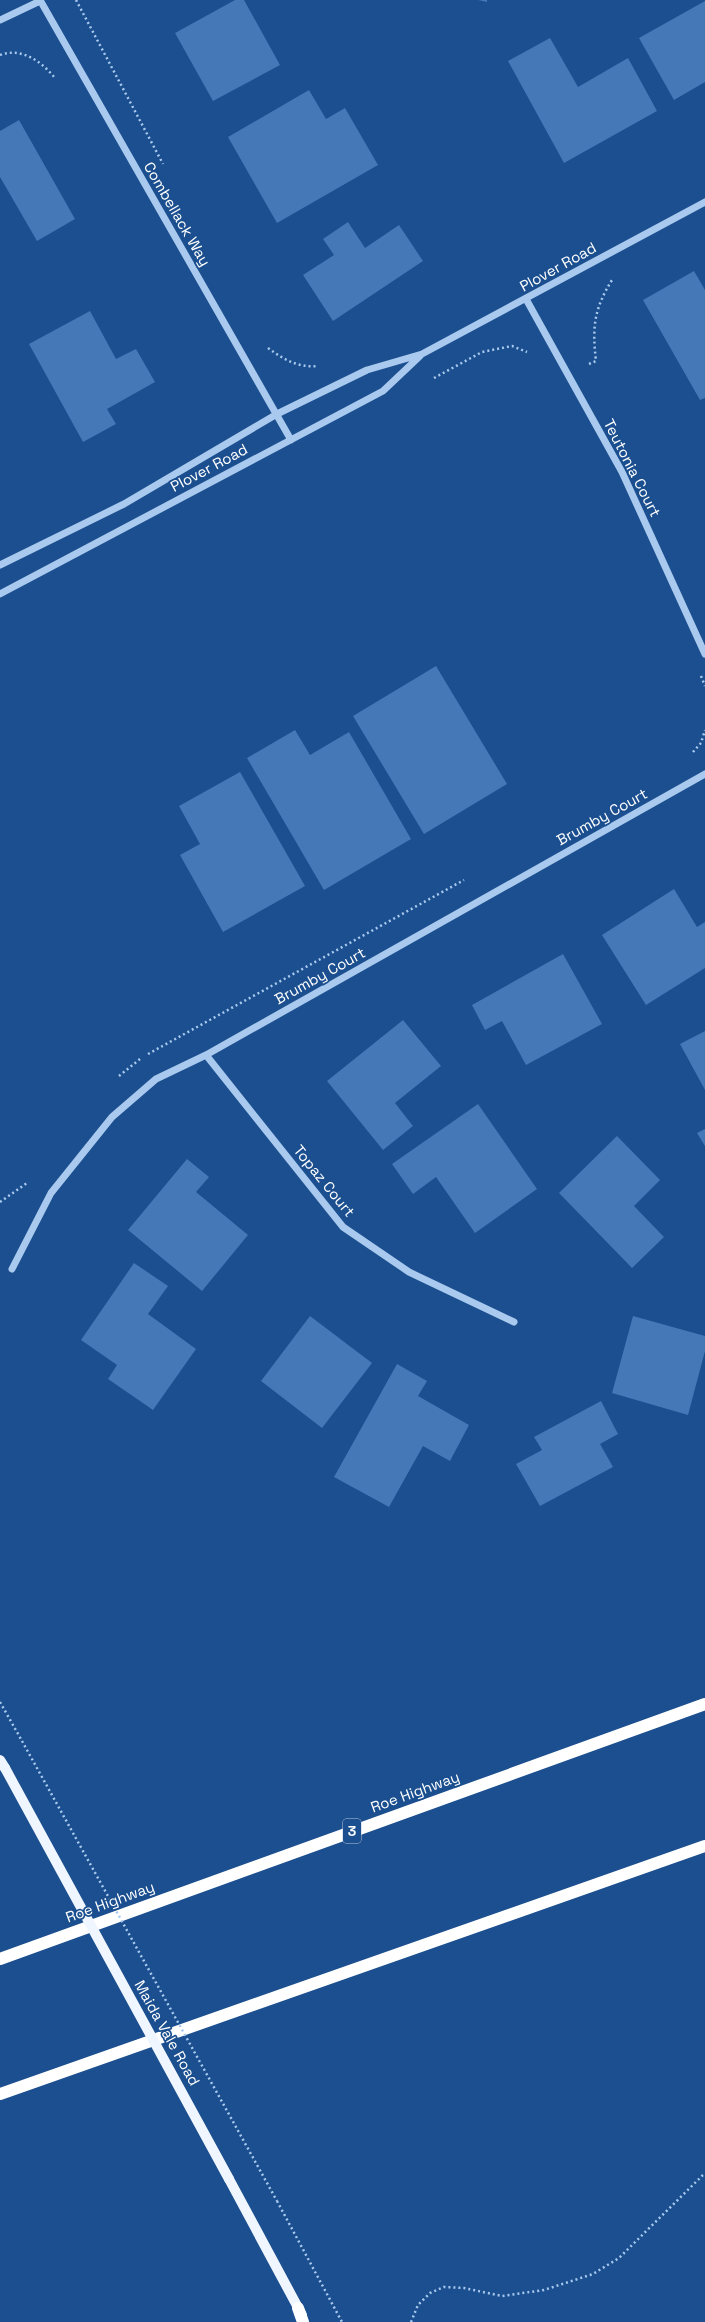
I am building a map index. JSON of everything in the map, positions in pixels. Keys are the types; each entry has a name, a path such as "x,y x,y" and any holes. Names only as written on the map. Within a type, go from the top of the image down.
{"highway":[{"name":"Roe Highway","path":"0,1959 705,1704"},
{"path":"0,2094 705,1846"},
{"path":"298,2308 304,2322"}],"main road":[{"name":"Maida Vale Road","path":"2,1764 298,2308"}],"street":[{"path":"0,20 40,0"},
{"name":"Combellack Way","path":"40,0 291,440"},
{"name":"Plover Road","path":"0,565 124,504 277,414 367,370 422,354 705,202"},
{"name":"Teutonia Court","path":"526,299 622,472 705,654"},
{"name":"Plover Road","path":"0,594 384,391 422,354"},
{"name":"Brumby Court","path":"12,1269 51,1193 112,1117 156,1079 206,1055 705,774"},
{"name":"Topaz Court","path":"206,1055 343,1227 409,1272 514,1322"}],"path":[{"path":"76,0 166,169"},
{"path":"264,345 285,361 310,367 348,364 354,377"},
{"path":"0,1702 277,2201 342,2322"},
{"path":"411,2322 418,2305 430,2293 444,2287 464,2288 502,2296 544,2290 593,2274 619,2258 705,2173"}],"building":[{"path":"235,0 244,0 280,65 213,101 175,33"},
{"path":"705,1 705,82 674,100 639,38"},
{"path":"550,38 578,87 628,58 657,111 564,163 508,61"},
{"path":"309,90 326,119 345,108 378,165 277,223 228,137"},
{"path":"19,120 75,219 37,241 0,177 0,131"},
{"path":"348,222 365,248 399,225 423,261 333,321 303,275 334,255 323,239"},
{"path":"694,271 705,290 705,398 700,400 643,300"},
{"path":"90,311 116,359 136,349 155,382 107,409 116,424 83,442 29,344"},
{"path":"436,666 507,784 424,834 353,716"},
{"path":"295,730 310,755 349,732 411,839 324,890 247,758"},
{"path":"240,772 305,886 223,932 180,855 200,844 179,806"},
{"path":"674,889 697,927 705,922 705,968 646,1005 602,935"},
{"path":"563,954 602,1024 526,1065 502,1021 485,1030 472,1005"},
{"path":"403,1020 441,1066 395,1103 413,1126 383,1150 327,1081"},
{"path":"705,1031 705,1090 680,1044"},
{"path":"478,1104 537,1189 475,1233 436,1177 413,1194 392,1164"},
{"path":"705,1129 705,1146 697,1133"},
{"path":"617,1136 660,1180 634,1206 664,1237 632,1268 559,1193"},
{"path":"187,1159 209,1177 196,1192 248,1235 202,1291 128,1230"},
{"path":"134,1263 168,1286 148,1314 196,1349 153,1410 108,1379 117,1365 81,1340"},
{"path":"310,1316 372,1363 322,1428 261,1381"},
{"path":"633,1316 705,1336 705,1351 688,1415 612,1393"},
{"path":"397,1364 427,1381 418,1396 469,1425 450,1461 423,1446 389,1507 334,1477"},
{"path":"601,1401 618,1434 600,1444 613,1467 540,1506 516,1464 542,1450 534,1437"}]}
